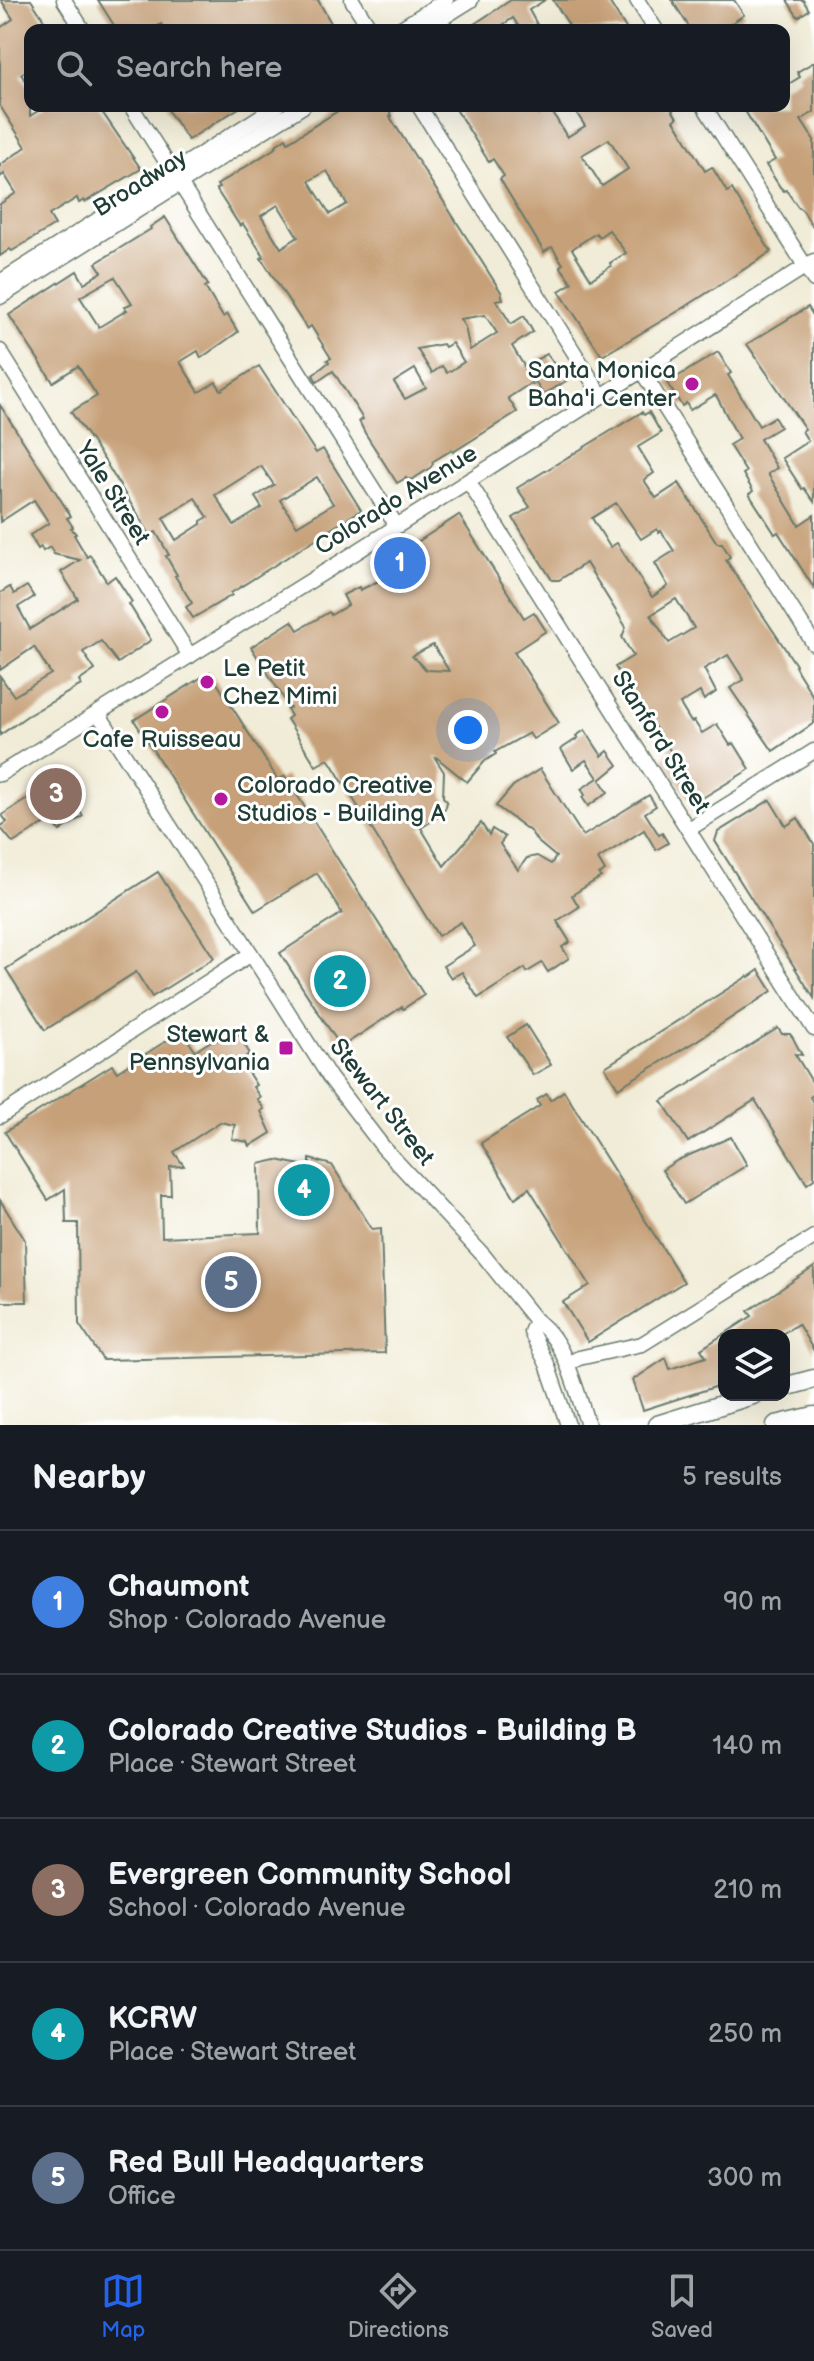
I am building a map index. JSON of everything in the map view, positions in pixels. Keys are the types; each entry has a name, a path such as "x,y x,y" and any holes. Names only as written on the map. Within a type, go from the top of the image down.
{"main road":[{"path":"790,1385 814,1379"},
{"path":"657,1425 734,1401"},
{"path":"776,1425 814,1416"}],"street":[{"path":"64,0 79,24"},
{"path":"352,0 367,24"},
{"path":"408,24 446,0"},
{"path":"433,24 471,0"},
{"path":"637,0 652,24"},
{"path":"135,112 396,525"},
{"name":"Broadway","path":"0,297 269,112"},
{"name":"Broadway","path":"0,282 292,112"},
{"path":"423,112 601,395"},
{"path":"708,112 809,264 814,280"},
{"name":"Colorado Avenue","path":"0,774 809,264"},
{"name":"Yale Street","path":"0,351 190,656"},
{"path":"641,370 814,644"},
{"name":"Stanford Street","path":"468,481 814,1029"},
{"name":"Stewart Street","path":"98,713 330,1078 383,1147 484,1256 536,1321 545,1327 567,1364 588,1425"},
{"path":"689,829 814,751"},
{"path":"0,1116 251,954"},
{"path":"567,1364 579,1358 642,1344 814,1237"},
{"path":"536,1321 531,1332 547,1364 568,1425"}],"building":[{"path":"1,0 31,0 47,24 24,24 24,72 21,74 24,79 24,112 30,112 30,116 36,112 102,112 141,169 85,202 79,203 77,198 49,215 55,225 0,256 0,204 16,193 4,174 0,177 0,165 26,147 0,106 0,28 13,19"},
{"path":"98,0 318,0 332,24 161,24 113,24"},
{"path":"511,0 545,0 529,10 537,24 517,24 513,18 504,24 474,24"},
{"path":"553,0 608,0 623,24 568,24"},
{"path":"672,0 734,0 744,15 730,24 687,24"},
{"path":"787,0 803,0 809,10 798,17"},
{"path":"814,62 814,112 801,120 814,140 814,229 766,165 775,160 746,112 790,112 790,83 800,77 797,72"},
{"path":"169,112 232,112 188,140"},
{"path":"336,112 390,112 501,292 503,299 496,300 511,324 524,316 533,332 512,346 524,366 547,354 566,381 543,395 536,383 531,383 508,398 517,412 432,462 430,468 413,479 406,478 397,483 365,433 359,421 363,419 333,371 317,382 313,375 331,358 311,326 307,329 243,224 240,226 216,189 219,188 217,185 286,138 288,142","holes":["327,171 347,204 330,214 309,181","278,205 298,237 281,248 261,216","485,315 497,333 470,350 460,319","452,343 464,362 447,373 442,366 432,373 417,349 443,344 445,347","415,369 426,388 405,399 394,382"]},
{"path":"458,112 536,112 538,115 552,112 567,137 585,126 576,112 674,112 677,118 674,120 705,171 712,167 727,192 732,189 771,252 602,356 559,291 572,283 560,266 563,264 552,247 544,252 500,179 504,176 493,159 489,162","holes":["609,139 628,169 602,186 582,155","609,230 626,253 591,279 572,249 596,233 599,237"]},
{"path":"165,217 208,285 205,287 223,317 227,314 238,332 201,358 198,351 180,362 199,392 216,382 221,390 259,366 316,453 323,449 361,510 193,618 186,607 192,603 175,576 166,556 169,555 156,532 150,535 71,412 97,396 78,366 53,382 9,315 77,271 84,283 102,272 96,263","holes":["115,277 132,303 124,307 127,310 99,327 80,297","261,466 274,485 255,497 262,508 234,525 215,495","317,477 333,504 297,526 280,500","195,498 208,517 176,540 163,518"]},
{"path":"808,307 814,317 814,502 782,458 808,441 802,431 805,429 747,344"},
{"path":"718,352 759,426 774,417 780,427 760,439 777,468 768,474 799,525 814,515 814,588 749,494 753,491 743,474 746,472 729,445 739,439 717,397 715,395 690,410 686,403 682,406 667,383"},
{"path":"0,405 71,516 67,518 87,557 90,555 107,582 115,576 151,640 118,663 101,641 83,652 95,670 79,681 81,685 0,735 0,676 14,696 51,674 34,647 0,670 0,593 10,587 14,594 27,586 34,597 18,607 30,629 78,599 61,572 80,560 54,554 50,547 43,551 41,547 38,549 30,535 49,523 34,500 0,522"},
{"path":"642,412 644,415 649,412 661,433 638,447 654,473 644,480 656,498 679,483 717,543 722,543 730,557 726,560 796,665 814,698 814,723 773,751 730,688 744,680 728,655 704,669 716,692 704,700 700,692 680,704 702,733 717,724 730,745 734,743 750,769 696,802 688,799 662,758 671,752 615,667 633,656 622,637 626,627 586,563 559,580 552,580 513,518 530,507 517,488","holes":["616,503 641,539 657,529 674,551 655,563 668,586 652,597 617,543 610,547 592,518","676,599 694,628 669,643 651,615"]},
{"path":"459,515 524,618 534,612 546,631 514,652 559,723 533,739 529,733 495,752 467,782 435,758 444,772 443,797 447,801 446,807 438,817 421,828 444,866 481,823 489,835 492,829 505,837 500,844 518,870 527,858 537,856 551,864 556,857 531,832 496,806 513,786 540,769 583,836 649,795 656,806 645,813 668,843 656,850 644,830 598,859 605,871 599,875 601,877 572,895 579,907 557,921 570,942 562,947 569,958 548,972 542,963 527,972 525,968 478,998 462,972 451,978 443,966 475,946 461,922 438,936 331,763 328,759 316,766 287,719 291,716 287,709 290,708 251,647 292,621 298,630 348,605 343,595 395,573 388,561","holes":["433,645 449,671 426,670 412,656"]},
{"path":"210,672 278,780 285,776 424,995 341,1047 280,953 342,913 317,873 255,911 134,720"},
{"path":"585,730 602,756 608,751 618,765 600,780 608,792 588,806 581,789 598,778 586,760 573,769 561,749"},
{"path":"59,779 83,816 60,831 52,819 13,843 0,827 7,822 2,815"},
{"path":"770,800 786,826 798,818 814,844 814,998 715,841 718,832"},
{"path":"158,872 214,958 152,997 136,972 45,1030 6,969"},
{"path":"759,970 772,991 618,1088 605,1067"},
{"path":"526,1025 551,1065 533,1075 507,1037"},
{"path":"778,1028 782,1034 790,1034 793,1038 802,1055 795,1054 814,1085 814,1094 810,1097 814,1104 814,1179 807,1184 755,1100 688,1142 662,1101"},
{"path":"182,1031 195,1051 213,1040 225,1036 226,1039 237,1032 250,1054 240,1060 256,1085 253,1087 260,1097 257,1099 264,1109 261,1111 271,1133 250,1146 248,1142 232,1139 235,1125 220,1122 174,1152 184,1166 170,1167 171,1195 161,1195 162,1237 260,1233 259,1164 277,1160 310,1167 310,1159 332,1165 372,1229 381,1228 385,1353 103,1360 79,1324 78,1223 66,1223 65,1189 48,1200 5,1132 112,1065 117,1072"},
{"path":"564,1091 684,1282 588,1342 563,1302 590,1285 529,1188 515,1198 481,1143 540,1106 537,1100 547,1094 550,1100"},
{"path":"731,1137 747,1165 684,1204 662,1170"},
{"path":"0,1200 25,1240 27,1302 0,1302"},
{"path":"814,1267 814,1351 798,1324 790,1329 732,1329 752,1316 748,1311"},
{"path":"718,1338 718,1386 643,1410 633,1380 666,1358 670,1369 706,1357 701,1349"}],"place":[{"name":"Santa Monica Baha'i Center","path":"692,384"},
{"name":"Chaumont","path":"400,563"},
{"name":"Le Petit Chez Mimi","path":"207,682"},
{"name":"Cafe Ruisseau","path":"162,712"},
{"name":"Evergreen Community School","path":"56,794"},
{"name":"Colorado Creative Studios - Building A","path":"221,799"},
{"name":"Colorado Creative Studios - Building B","path":"340,981"},
{"name":"Stewart & Pennsylvania","path":"286,1048"},
{"name":"KCRW","path":"304,1190"},
{"name":"Red Bull Headquarters","path":"231,1282"}]}
